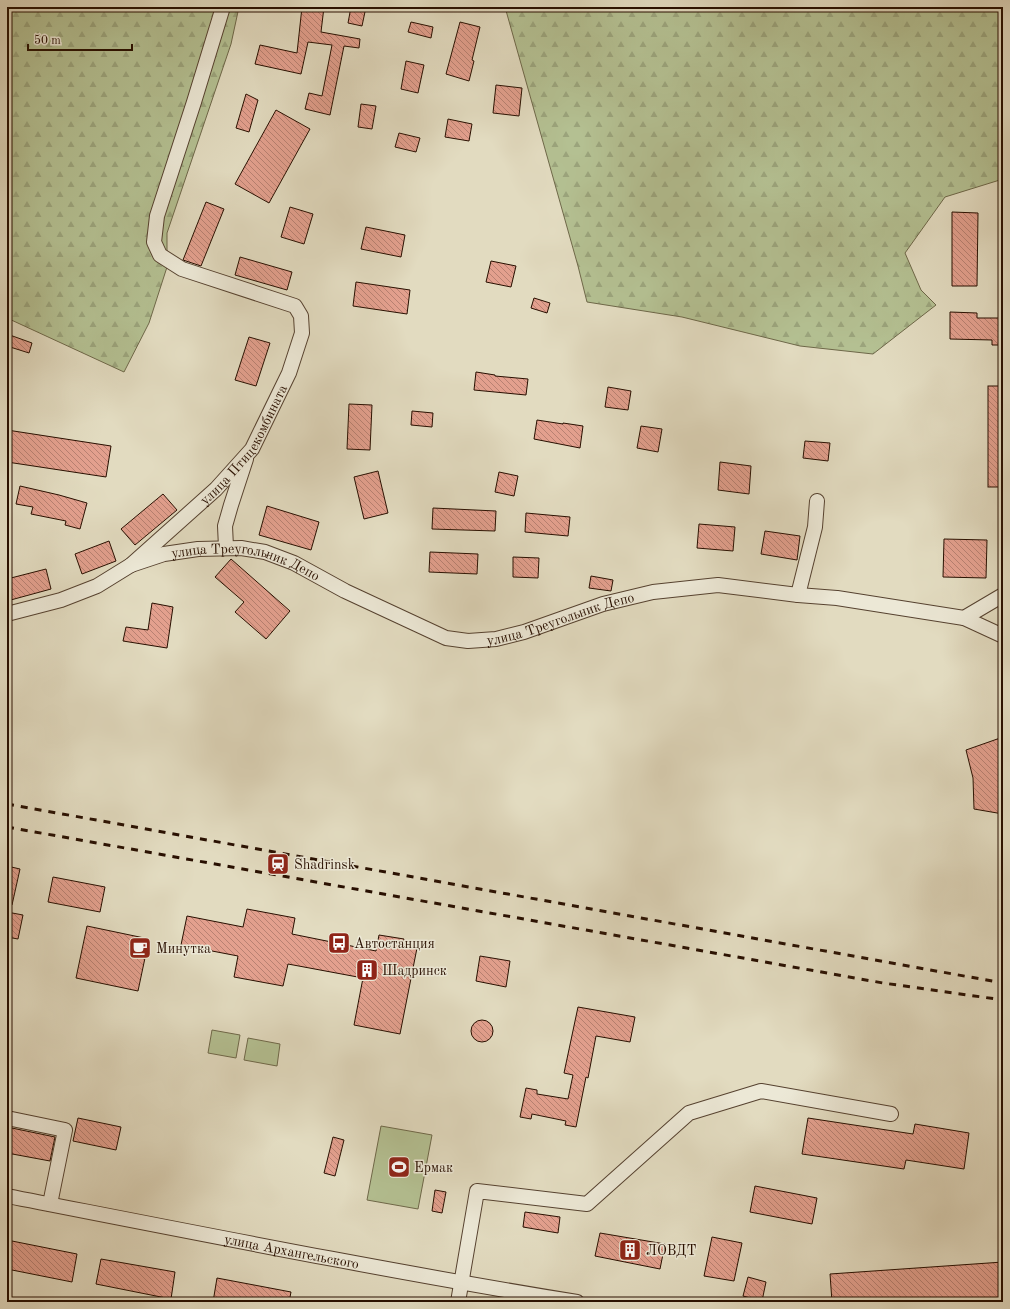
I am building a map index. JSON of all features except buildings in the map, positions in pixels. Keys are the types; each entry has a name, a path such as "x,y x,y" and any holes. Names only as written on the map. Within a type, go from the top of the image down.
{"street":[{"name":"улица Птицекомбината","path":"7,614 61,600 97,586 131,565 216,489 252,449 289,373 302,333 301,316 295,306 182,268 160,255 154,242 157,216 194,102 222,7"},
{"path":"226,547 225,526 248,453"},
{"path":"798,595 815,527 817,501"},
{"name":"улица Треугольник Депо","path":"131,565 164,554 198,549 226,547 265,552 294,562 345,591 446,638 468,641 496,639 524,632 603,604 653,592 718,585 798,595 837,598 964,618 1003,636"},
{"path":"964,618 1003,595"},
{"path":"458,1302 477,1191 587,1204 689,1113 760,1091 891,1114"},
{"path":"7,1118 65,1130 50,1204"},
{"name":"улица Архангельского","path":"7,1196 348,1263 577,1302"}],"green space":[{"path":"7,7 239,7 231,44 167,233 167,267 149,323 124,372 7,318"},
{"path":"505,7 1003,7 1003,179 945,197 905,253 921,290 936,305 873,354 800,346 682,317 587,302"},
{"path":"212,1030 240,1035 236,1058 208,1053"},
{"path":"248,1038 280,1044 277,1066 244,1060"},
{"name":"Ермак","path":"381,1126 432,1135 418,1209 367,1200"}],"railway":[{"path":"7,804 1003,983"},
{"path":"7,827 883,983 1003,1000"}],"place":[{"name":"Shadrinsk","path":"278,864"},
{"name":"Автостанция","path":"339,943"},
{"name":"Минутка","path":"140,948"},
{"name":"Шадринск","path":"367,970"},
{"name":"Ермак","path":"399,1167"},
{"name":"ЛОВДТ","path":"630,1250"}]}
